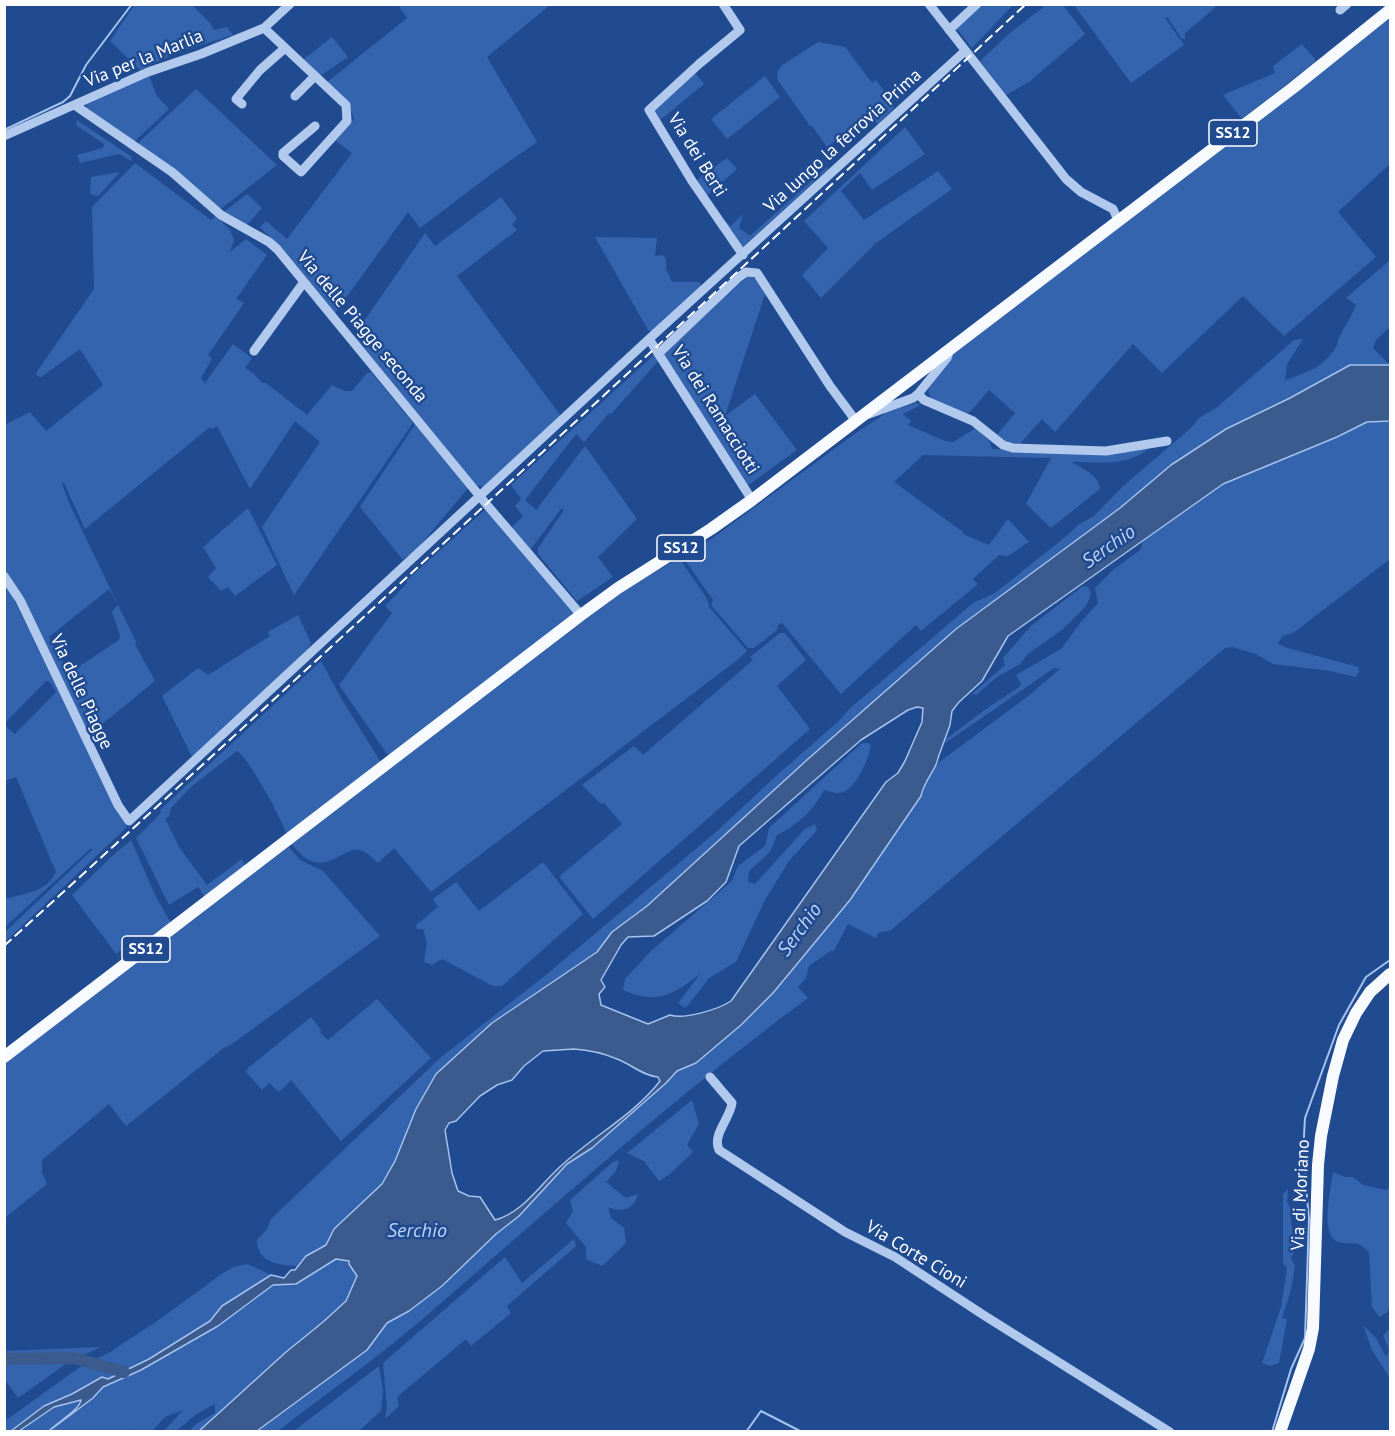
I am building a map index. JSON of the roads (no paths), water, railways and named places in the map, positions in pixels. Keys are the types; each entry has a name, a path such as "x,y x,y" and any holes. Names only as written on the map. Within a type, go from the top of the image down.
{"main road":[{"name":"SS12","path":"4,1057 581,615 752,500 1294,87 1390,10"},
{"name":"Via di Moriano","path":"1280,1431 1309,1349 1313,1328 1318,1165 1321,1136 1337,1056 1359,1006 1370,992 1390,974"}],"street":[{"name":"Via per la Marlia","path":"4,136 76,106 148,72 201,54 264,28 290,4"},
{"name":"Via dei Berti","path":"723,4 740,30 649,110 692,181 743,255"},
{"path":"929,4 1065,179 1081,192 1113,209 1118,220"},
{"path":"949,30 977,4"},
{"path":"264,28 344,102 348,118 302,172 283,156 283,153 315,126"},
{"path":"242,104 236,99 260,70 285,48"},
{"name":"Via lungo la ferrovia Prima","path":"129,821 649,339 965,51"},
{"path":"295,96 315,76"},
{"name":"Via delle Piagge seconda","path":"76,106 172,172 221,215 269,242 581,615"},
{"path":"659,353 746,272 757,273 830,386 859,419 913,398 947,358 949,349"},
{"path":"254,351 304,282"},
{"name":"Via dei Ramacciotti","path":"649,339 752,500"},
{"path":"918,394 924,400 973,421 1004,445 1013,448 1106,451 1167,441"},
{"name":"Via delle Piagge","path":"4,576 20,600 118,805 129,821"},
{"name":"Via Corte Cioni","path":"710,1077 732,1103 730,1113 717,1137 719,1150 845,1232 895,1257 1170,1431"}],"water":[{"name":"Serchio","path":"1350,365 1390,365 1390,421 1367,422 1337,437 1223,484 1008,636 982,681 952,711 950,725 937,762 921,796 850,900 773,993 741,1025 696,1063 677,1071 592,1148 567,1164 519,1216 496,1234 442,1286 409,1311 387,1323 367,1350 257,1431 199,1431 346,1301 357,1276 349,1261 336,1259 296,1284 273,1285 218,1326 141,1370 103,1387 93,1398 49,1431 72,1412 81,1400 54,1407 19,1431 11,1431 44,1406 102,1377 108,1379 149,1359 210,1321 222,1306 271,1275 284,1278 291,1270 295,1270 306,1256 326,1245 334,1229 382,1184 395,1161 416,1109 436,1074 492,1023 597,952 612,932 647,906 808,759 956,629 1120,508 1171,465 1226,429 1290,398","holes":["923,708 922,722 898,773 886,782 731,1001 701,1013 684,1016 670,1015 648,1024 601,1005 599,994 605,987 601,980 628,937 654,936 707,901 726,882 739,846 861,740 908,710","574,1049 612,1057 658,1077 660,1081 626,1115 574,1154 523,1204 495,1220 480,1197 469,1196 458,1191 452,1173 445,1130 449,1123 456,1121 480,1096 497,1085 512,1080 524,1066 543,1051"]}],"waterway":[{"path":"4,130 63,102 70,96 86,65 132,4"},
{"path":"1272,1432 1291,1369 1305,1338 1309,1219 1303,1154 1305,1118 1339,1025 1366,977 1390,960"},
{"path":"4,1359 74,1358 124,1372"},
{"path":"746,1432 761,1411 802,1432"}],"railway":[{"path":"4,946 1026,4"}]}
